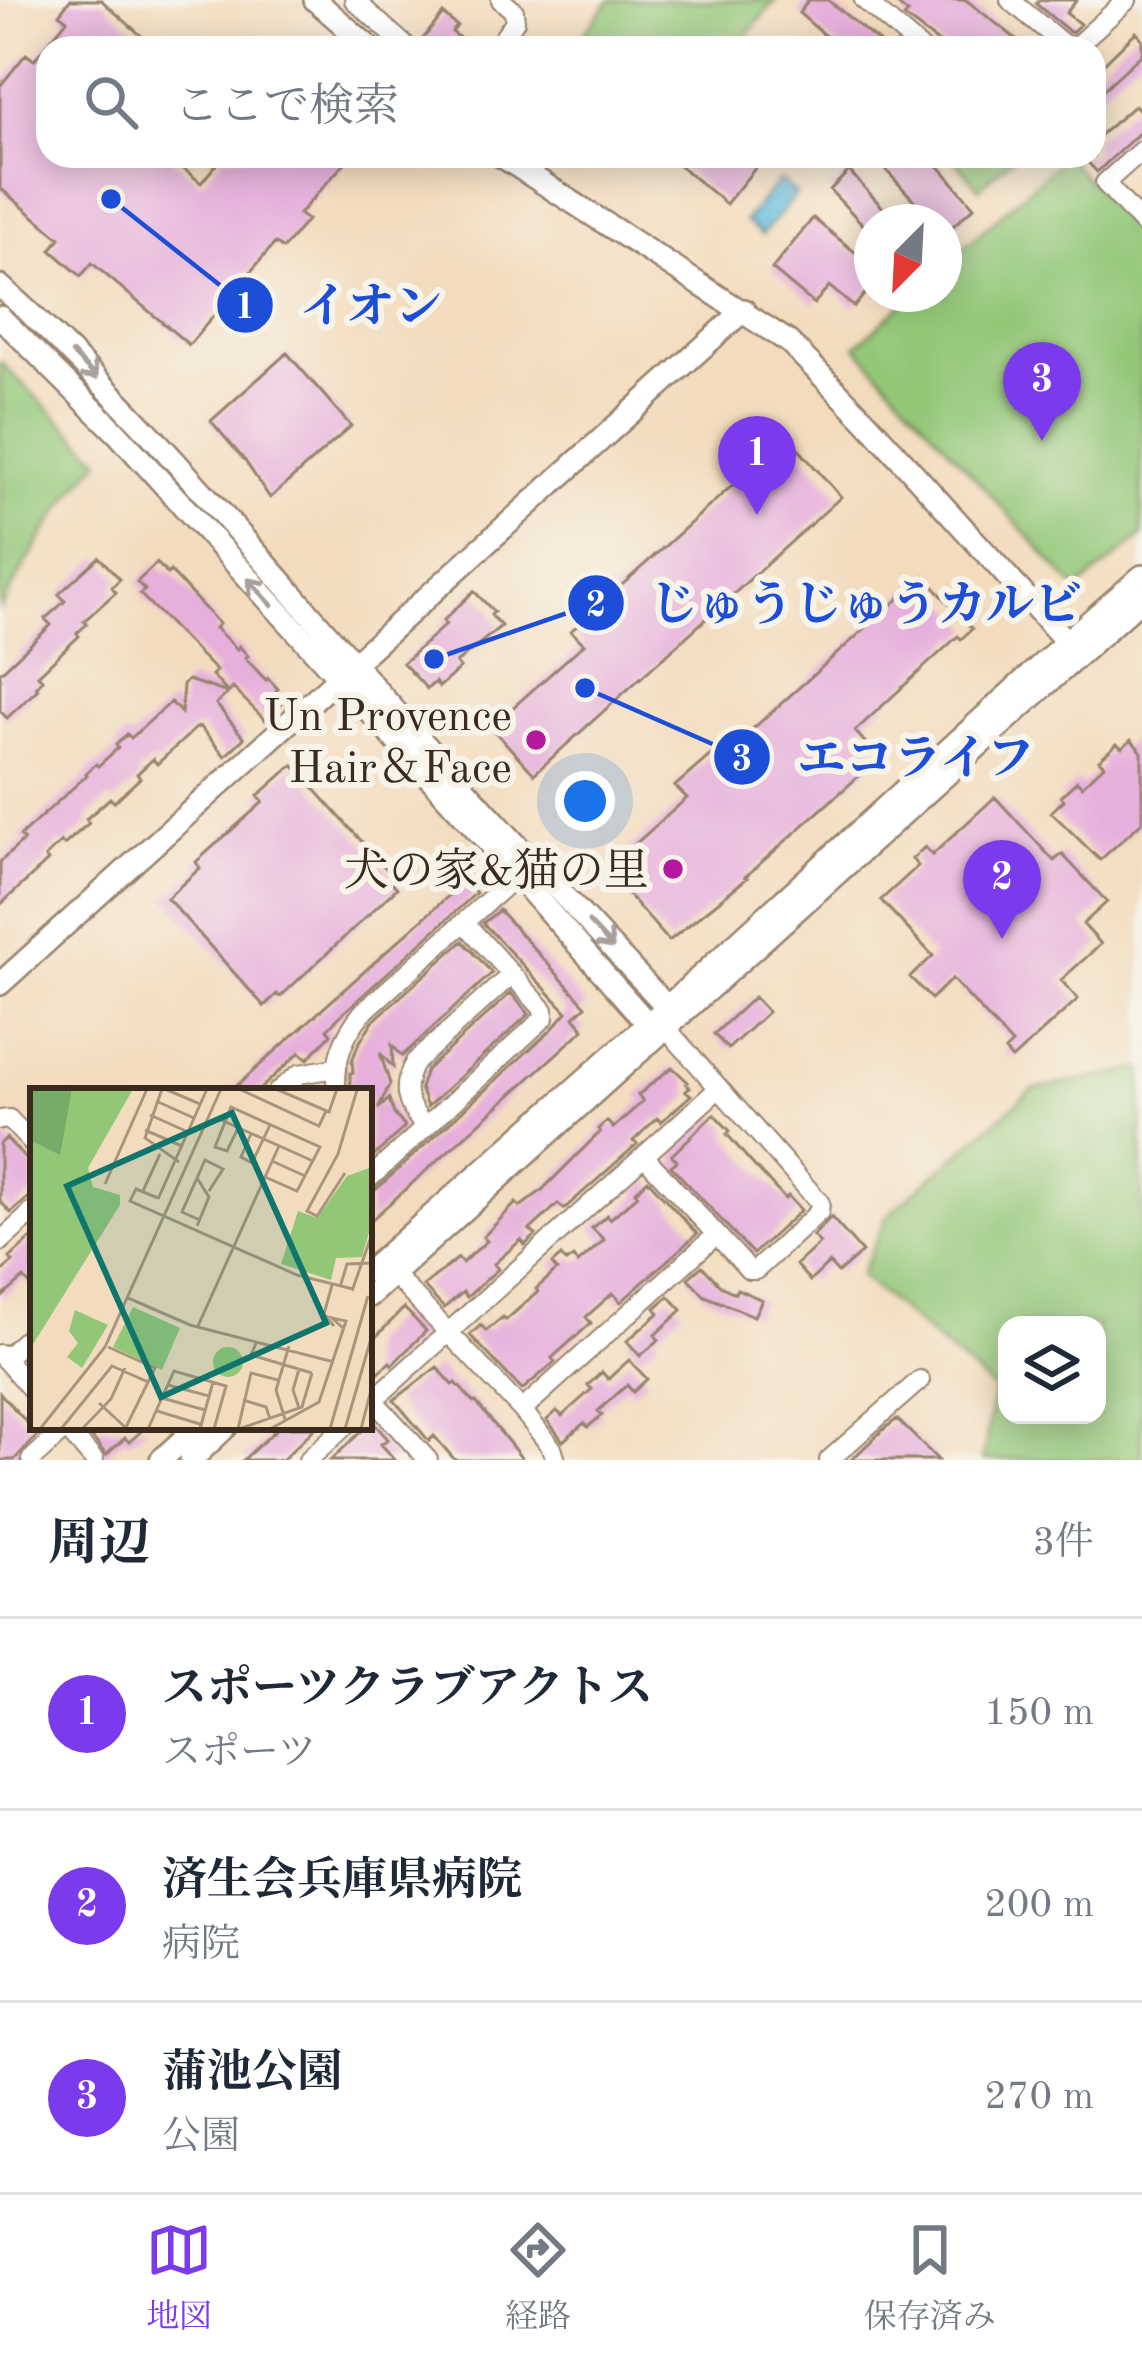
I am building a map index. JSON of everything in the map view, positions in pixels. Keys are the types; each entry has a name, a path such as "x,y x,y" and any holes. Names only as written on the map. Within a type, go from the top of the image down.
{"street":[{"path":"315,0 356,36"},
{"path":"354,0 394,36"},
{"path":"501,0 514,11 515,21 505,36"},
{"path":"863,0 906,36"},
{"path":"1010,0 1056,36"},
{"path":"1085,36 1127,0"},
{"path":"1142,150 1105,184 1142,223"},
{"path":"520,168 789,342 1072,648"},
{"path":"0,286 96,376 179,466 517,875 660,1020"},
{"path":"0,984 744,310"},
{"path":"0,317 346,672 660,1020 820,1204 819,1212 756,1270 749,1270 644,1157"},
{"path":"372,1268 660,1020 1072,648 1142,575"},
{"path":"1072,648 1142,598"},
{"path":"336,1088 335,1068 347,1031 362,1013 517,875"},
{"path":"372,1175 544,1018 544,1010 464,922"},
{"path":"425,1126 407,1101 405,1088 415,1062 512,974"},
{"path":"372,1292 660,1020"},
{"path":"282,1088 298,1074 335,1068"},
{"path":"372,1401 718,1089"},
{"path":"0,1120 9,1119 30,1141"},
{"path":"0,1242 30,1215"},
{"path":"522,1411 716,1235"},
{"path":"393,1274 522,1411 556,1460"},
{"path":"30,1335 2,1357 30,1388"},
{"path":"829,1460 920,1380"},
{"path":"372,1403 428,1460"},
{"path":"31,1460 64,1430"},
{"path":"68,1430 94,1460"},
{"path":"161,1460 194,1430"},
{"path":"191,1460 223,1430"},
{"path":"308,1460 341,1430"}],"green space":[{"path":"610,0 776,0 746,36 582,36"},
{"path":"962,168 1001,168 979,188"},
{"path":"1052,168 1076,168 1142,238 1142,536 1077,590 856,346 893,312 962,312 962,250"},
{"path":"0,362 101,460 58,512 0,609"},
{"path":"1142,1069 1142,1460 983,1460 994,1389 860,1276 887,1216 1032,1090"}],"water":[{"path":"779,180 796,194 762,235 745,221"}],"building":[{"path":"70,0 101,0 142,36 54,36 67,20 59,14"},
{"path":"809,0 828,0 872,36 825,36 799,13"},
{"path":"892,0 966,0 1012,36 930,36 904,17 908,13"},
{"path":"1039,0 1077,0 1066,13 1080,24 1071,33 1036,4"},
{"path":"443,14 457,26 452,32 457,36 425,36"},
{"path":"1136,32 1142,39 1142,54 1106,87 1106,61"},
{"path":"26,54 34,60 36,168 183,168 201,183 213,168 340,168 299,214 307,220 283,249 275,243 189,345 92,263 81,276 51,250 60,238 0,188 0,86"},
{"path":"1135,105 1142,113 1142,130 1106,164 1106,130"},
{"path":"682,168 755,168 726,204"},
{"path":"884,168 940,168 974,207 962,218 962,204 917,204"},
{"path":"849,171 879,204 854,204 854,215 830,190"},
{"path":"813,218 854,251 854,307 829,286 814,304 772,269"},
{"path":"287,353 351,426 270,498 211,421"},
{"path":"787,436 841,497 534,774 491,727 584,644 571,631"},
{"path":"99,557 120,579 112,587 116,592 84,621 87,624 79,636 38,675 43,680 38,689 7,718 0,711 0,673 51,625 45,619 65,601 59,594"},
{"path":"157,563 167,574 170,571 219,624 215,628 237,649 239,646 245,658 278,689 281,704 265,720 233,688 228,693 212,675 216,671 140,594 145,590 137,582"},
{"path":"924,576 972,629 961,639 958,636 855,731 879,758 747,878 669,941 606,870 687,798 675,786 721,746 727,752"},
{"path":"474,591 501,626 456,663 460,668 439,687 435,682 427,689 403,663"},
{"path":"188,680 228,693 216,704 244,738 225,756 196,728 157,764 153,759 114,802 110,798 86,819 89,823 64,845 61,842 45,857 48,861 0,905 0,862 24,840 20,836 118,748 127,734 131,738 171,702 181,713 183,685"},
{"path":"1131,740 1142,752 1142,822 1100,860 1051,812 1077,781 1082,786 1104,765 1099,760 1117,744 1122,748"},
{"path":"293,765 393,876 390,880 397,888 280,997 277,994 264,1006 167,898 200,868 196,862 263,802 258,796"},
{"path":"995,797 1054,861 1062,854 1107,902 1083,924 1101,944 1061,980 1078,999 1012,1059 1005,1051 1012,1044 952,979 931,999 910,977 933,956 881,900 918,866 912,859 925,847 932,855"},
{"path":"465,881 476,893 341,1015 308,1059 300,1052 261,1088 234,1088"},
{"path":"499,910 586,1006 574,1017 584,1029 372,1219 372,1193 567,1012 483,923"},
{"path":"463,941 492,973 402,1056 392,1045 393,1067 380,1053 390,1084 378,1109 389,1099 405,1127 374,1156 372,1088 350,1088 352,1061 372,1022"},
{"path":"511,993 529,1014 427,1107 420,1088 426,1070"},
{"path":"754,997 768,1012 728,1049 714,1034"},
{"path":"672,1067 688,1082 686,1091 691,1095 661,1122 657,1118 633,1141 637,1144 564,1209 558,1204 530,1230 536,1235 525,1245 521,1240 494,1264 498,1269 467,1297 463,1292 444,1308 423,1286 458,1258 462,1263 487,1241 483,1237 516,1203 520,1207 541,1191 598,1129 607,1121 613,1128 643,1101 638,1095"},
{"path":"714,1114 748,1159 801,1210 753,1254 671,1166 677,1161 672,1155"},
{"path":"6,1138 30,1163 30,1197 11,1213 0,1201 0,1144"},
{"path":"648,1180 697,1234 621,1302 613,1293 586,1317 591,1323 522,1390 470,1335 481,1325 486,1331 503,1317 506,1320 557,1270 552,1264 561,1256 566,1262 573,1257 578,1263 604,1240 592,1228 638,1195 635,1192"},
{"path":"831,1217 862,1252 838,1273 829,1263 810,1281 796,1265 820,1243 813,1236"},
{"path":"30,1240 30,1285 24,1278 0,1299 0,1273 13,1262 10,1258"},
{"path":"702,1266 722,1287 762,1300 754,1316 705,1296 688,1278"},
{"path":"669,1296 682,1310 640,1356 627,1341 659,1313 655,1308"},
{"path":"404,1308 426,1331 372,1378 372,1341"},
{"path":"629,1360 647,1379 633,1392 627,1385 598,1411 602,1415 563,1441 547,1420 557,1411 562,1416 592,1389 588,1385 602,1372 608,1379"},
{"path":"437,1367 476,1402 523,1460 455,1460 434,1436 429,1441 394,1400"},
{"path":"0,1393 38,1435 14,1460 0,1460"},
{"path":"897,1419 938,1460 851,1460 884,1429"},
{"path":"372,1421 388,1439 381,1444 395,1460 331,1460 363,1430 372,1430"},
{"path":"96,1430 143,1430 106,1455 90,1435"},
{"path":"276,1430 313,1430 282,1460 243,1460"}],"place":[{"name":"イオン","path":"111,199"},
{"name":"蒲池公園","path":"1042,441"},
{"name":"スポーツクラブアクトス","path":"757,515"},
{"name":"じゅうじゅうカルビ","path":"434,659"},
{"name":"エコライフ","path":"585,688"},
{"name":"Un Provence Hair＆Face","path":"536,740"},
{"name":"犬の家&猫の里","path":"673,869"},
{"name":"済生会兵庫県病院","path":"1002,939"}]}
